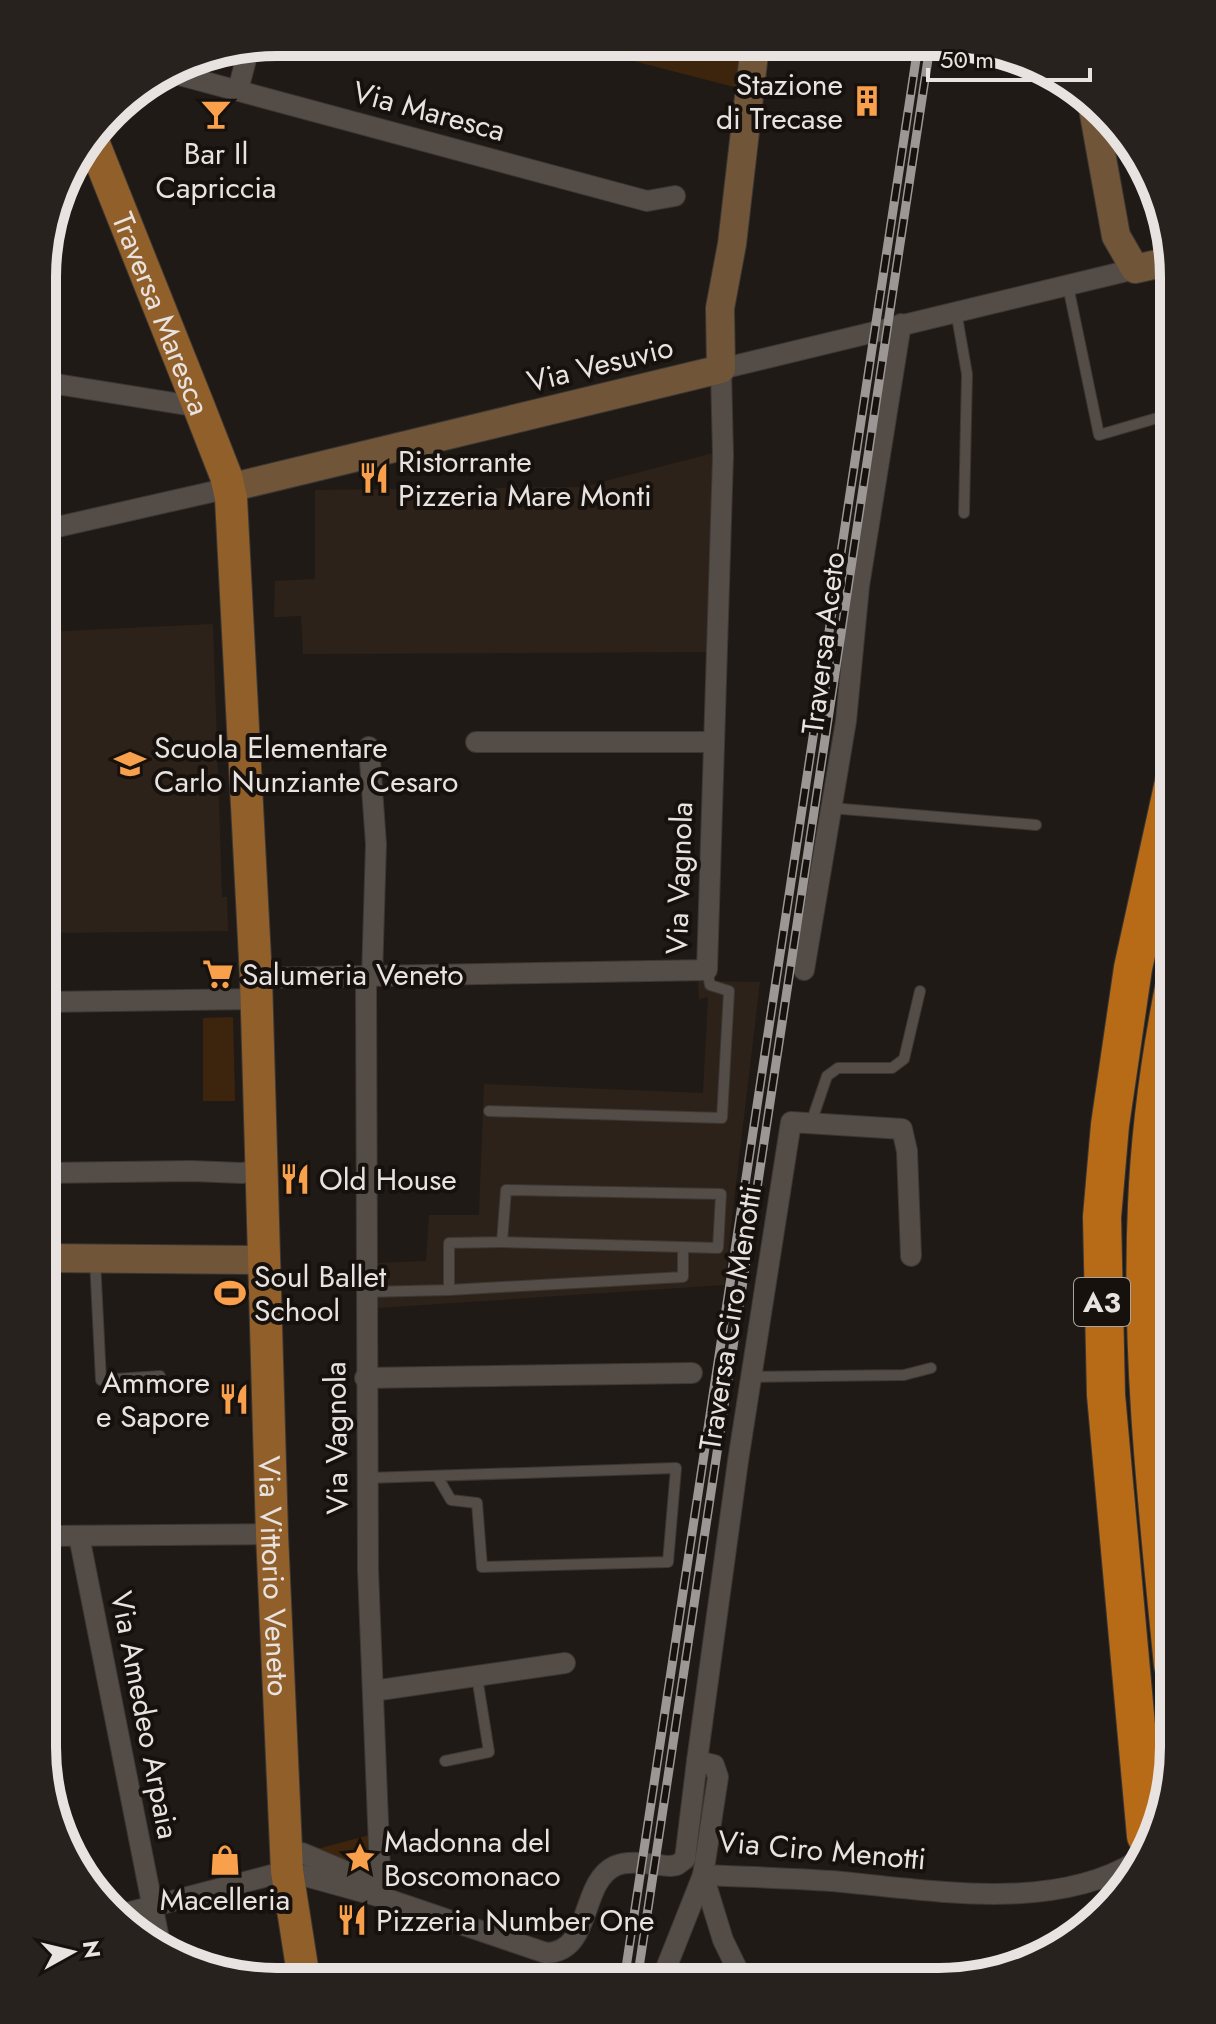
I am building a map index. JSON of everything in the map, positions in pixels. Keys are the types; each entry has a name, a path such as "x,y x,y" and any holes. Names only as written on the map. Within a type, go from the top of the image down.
{"highway":[{"name":"A3","path":"1142,1832 1106,1395 1102,1217 1115,1085 1133,968 1160,846"},
{"name":"A3","path":"1160,1079 1147,1203 1145,1291 1148,1390 1160,1522"}],"main road":[{"name":"Traversa Maresca","path":"96,150 229,488"},
{"name":"Via Vittorio Veneto","path":"229,488 256,988 272,1534 303,1968"}],"street":[{"path":"721,369 720,308 732,244 754,56"},
{"path":"238,90 246,58"},
{"name":"Via Maresca","path":"185,76 647,201 675,196"},
{"path":"1095,121 1116,236 1135,269"},
{"name":"Via Vesuvio","path":"56,527 1160,263"},
{"name":"Traversa Aceto","path":"804,970 846,721 859,586 901,324"},
{"name":"Via Vagnola","path":"369,977 707,970 723,456 721,369"},
{"path":"56,384 187,405 197,402"},
{"path":"476,742 713,742"},
{"name":"Via Vagnola","path":"369,747 376,844 369,977 365,1378 377,1890"},
{"path":"56,1001 369,977"},
{"name":"Traversa Ciro Menotti","path":"697,1761 750,1377 791,1122 811,1123"},
{"path":"811,1123 902,1129 907,1151 911,1256"},
{"path":"56,1173 242,1173 262,1170"},
{"path":"56,1258 264,1260"},
{"path":"365,1378 692,1373"},
{"path":"56,1536 272,1534"},
{"name":"Via Amedeo Arpaia","path":"79,1536 158,1932"},
{"path":"373,1691 565,1663"},
{"name":"Via Ciro Menotti","path":"377,1890 546,1953 560,1952 571,1945 599,1881 610,1869 625,1864 670,1866 685,1859 697,1761 714,1765 718,1777 703,1875 829,1881 949,1892 1017,1892 1083,1885 1115,1874 1132,1854"},
{"path":"131,1912 294,1862 377,1890"},
{"path":"666,1968 703,1875"},
{"path":"703,1875 723,1940 737,1968"}],"lane":[{"path":"1068,286 1099,435 1160,417"},
{"path":"956,311 967,374 964,513"},
{"path":"831,808 1036,825"},
{"path":"489,1111 722,1118 729,991 710,985 707,970"},
{"path":"811,1123 827,1076 838,1068 892,1068 904,1059 920,991"},
{"path":"449,1290 449,1243 718,1248 721,1194 506,1190 502,1242"},
{"path":"366,1292 683,1277 683,1247"},
{"path":"95,1258 101,1380 160,1376"},
{"path":"750,1377 904,1375 931,1368"},
{"path":"367,1478 676,1468 668,1562 482,1567 477,1503 451,1500 437,1476"},
{"path":"445,1761 489,1752 477,1677"}],"shaded area":[{"path":"614,56 742,56 738,88"},
{"path":"713,453 709,652 303,654 301,616 274,617 275,581 315,579 315,490 583,487"},
{"name":"Scuola Elementare Carlo Nunziante Cesaro","path":"213,624 222,897 227,897 228,931 56,933 56,631"},
{"path":"698,981 760,982 724,1285 377,1308 378,1263 426,1261 429,1215 479,1215 484,1084 703,1093 708,997 699,999"},
{"path":"233,1017 235,1101 203,1101 203,1018"},
{"path":"373,1834 373,1883 302,1853"}],"railway":[{"path":"626,1968 916,56"},
{"path":"639,1968 928,56"}],"place":[{"name":"Stazione di Trecase","path":"867,101"},
{"name":"Bar Il Capriccia","path":"216,114"},
{"name":"Ristorrante Pizzeria Mare Monti","path":"374,478"},
{"name":"Scuola Elementare Carlo Nunziante Cesaro","path":"130,764"},
{"name":"Salumeria Veneto","path":"218,974"},
{"name":"Old House","path":"295,1179"},
{"name":"Soul Ballet School","path":"230,1293"},
{"name":"Ammore e Sapore","path":"234,1399"},
{"name":"Madonna del Boscomonaco","path":"360,1858"},
{"name":"Macelleria","path":"225,1860"},
{"name":"Pizzeria Number One","path":"352,1920"}]}
